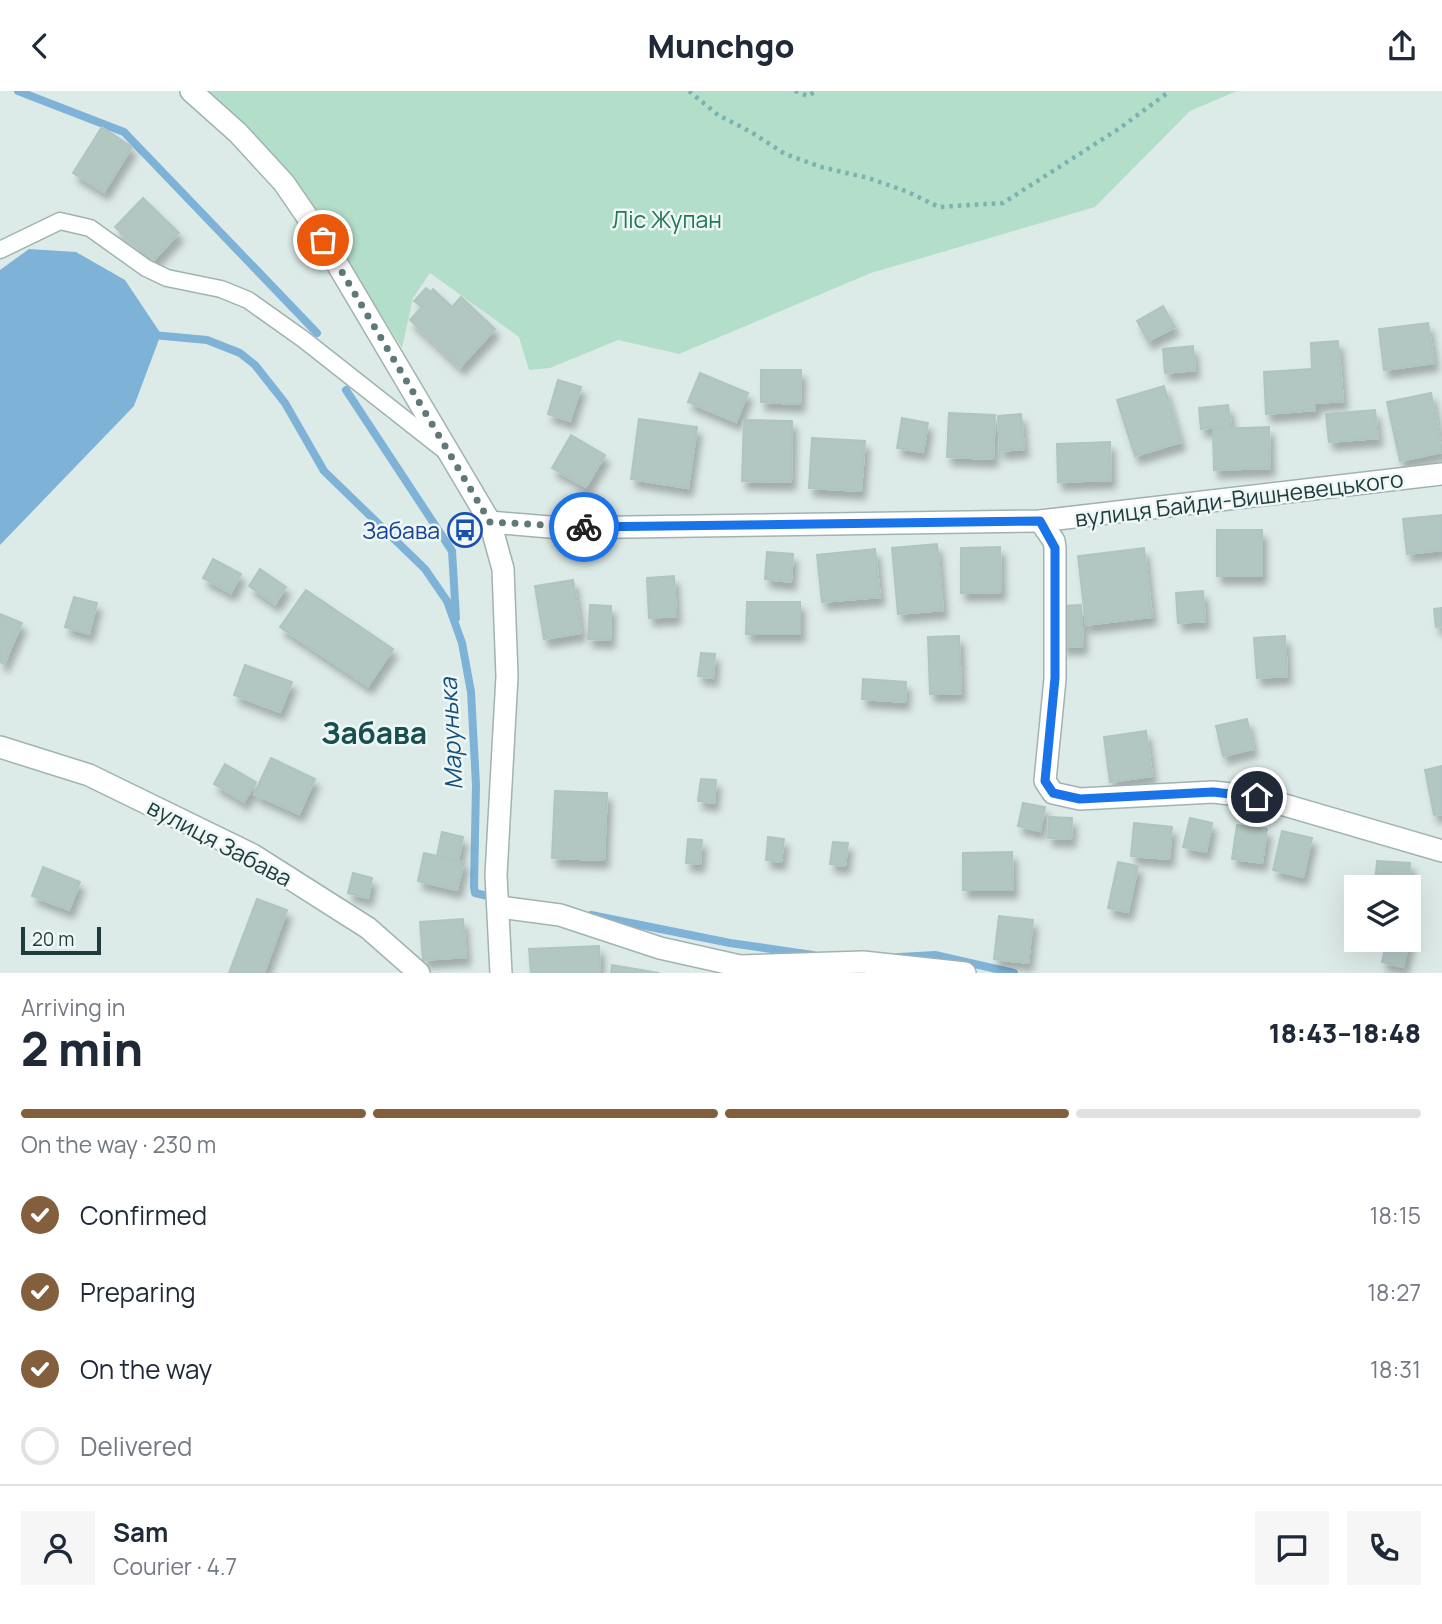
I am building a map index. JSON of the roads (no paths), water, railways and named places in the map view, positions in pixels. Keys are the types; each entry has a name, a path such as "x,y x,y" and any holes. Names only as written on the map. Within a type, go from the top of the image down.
{"street":[{"path":"191,91 238,133 284,183 323,240 490,522 503,569 507,676 496,875 501,973"},
{"name":"вулиця Байди-Вишневецького","path":"490,522 561,527 1040,521 1442,474"},
{"path":"1040,521 1055,548 1055,678 1045,781 1053,793 1080,799 1213,792 1257,797 1442,851"},
{"name":"вулиця Забава","path":"0,747 89,775 253,855 368,927 419,973"},
{"path":"499,905 561,915 660,948 740,966 863,962 965,973"}],"lane":[{"path":"0,250 60,221 90,228 146,268 167,278 222,289 248,300 303,339 451,456"}],"water":[{"path":"29,249 76,252 125,280 161,334 134,406 0,545 0,270"}],"waterway":[{"path":"18,91 124,132 317,333"},
{"name":"Марунька","path":"153,335 207,340 240,353 255,365 285,403 324,471 425,569 447,601 462,643 471,692 476,785 474,887 475,893 496,898"},
{"path":"346,390 452,551 456,618"},
{"name":"Марунька","path":"591,915 730,943 813,955"},
{"name":"Марунька","path":"899,957 935,955 1014,973"}],"place":[{"name":"Забава","path":"465,530"}],"district":[{"name":"Забава","path":"374,732"}],"park label":[{"name":"Ліс Жупан","path":"667,219"}]}
